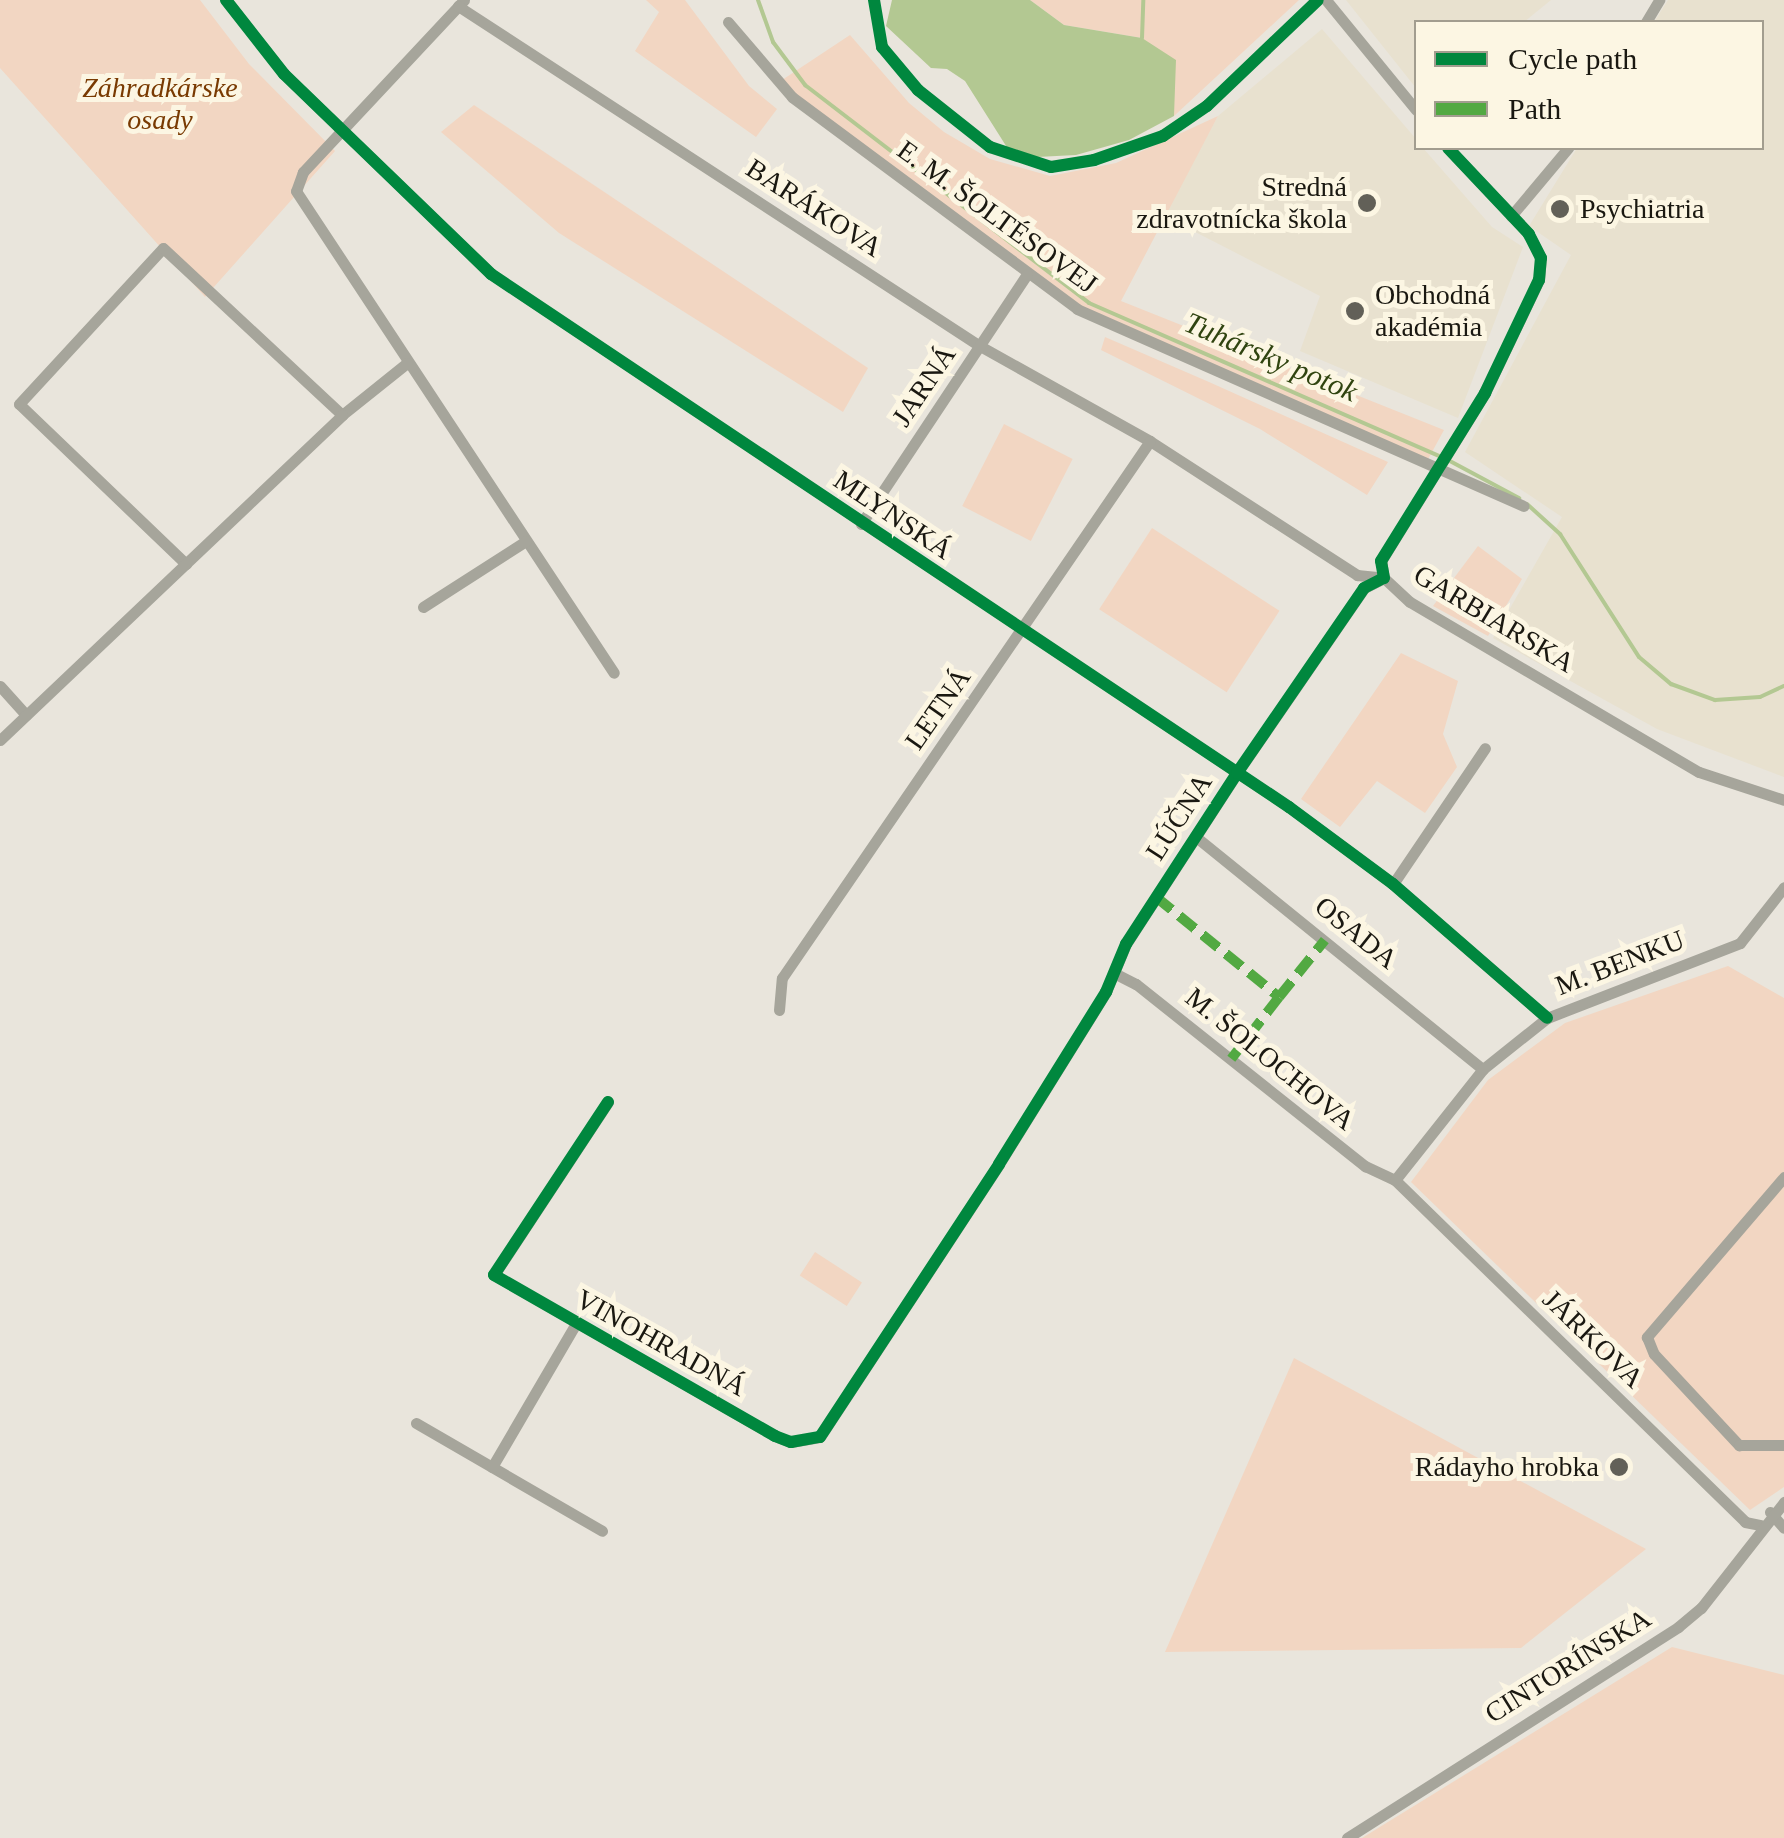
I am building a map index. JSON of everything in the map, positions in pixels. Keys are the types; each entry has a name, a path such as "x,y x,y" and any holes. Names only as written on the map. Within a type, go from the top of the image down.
{"street":[{"name":"MLYNSKÁ","path":"226,0 342,132 491,274 1022,633 1237,773 1393,884 1547,1018"},
{"path":"1326,0 1414,108"},
{"path":"461,3 304,172 296,191 614,673"},
{"name":"BARÁKOVA","path":"461,3 980,346 1150,440"},
{"name":"E. M. ŠOLTÉSOVEJ","path":"728,22 792,97 1077,309 1440,470"},
{"name":"LÚČNA","path":"808,1442 845,1409 1116,974 1126,944 1237,773 1361,592 1384,578 1381,562 1454,447 1539,280 1541,258 1511,216 1450,150"},
{"path":"1511,216 1566,150"},
{"path":"186,564 19,404 162,248 342,415"},
{"name":"JARNÁ","path":"861,524 1026,274"},
{"path":"0,740 342,415 407,363"},
{"name":"GARBIARSKA","path":"1150,440 1358,575 1384,578 1410,602 1664,754 1778,797"},
{"name":"LETNÁ","path":"780,1010 782,978 1022,633 1150,440"},
{"path":"1440,470 1523,506"},
{"path":"423,607 526,541"},
{"path":"0,686 26,715"},
{"path":"1393,884 1485,748"},
{"name":"OSADA","path":"1196,837 1483,1068"},
{"name":"M. BENKU","path":"1395,1180 1483,1068 1547,1018 1740,943 1756,931 1784,887"},
{"name":"M. ŠOLOCHOVA","path":"1116,974 1136,984 1365,1166 1395,1180"},
{"name":"VINOHRADNÁ","path":"608,1102 494,1275 775,1436 808,1442"},
{"path":"1784,1176 1647,1336 1654,1354 1739,1445 1784,1445"},
{"name":"JÁRKOVA","path":"1395,1180 1745,1522 1761,1525"},
{"name":"VINOHRADNÁ","path":"492,1467 575,1324"},
{"path":"416,1424 602,1531"},
{"name":"CINTORÍNSKA","path":"1347,1838 1678,1627 1701,1608 1770,1512 1784,1502"},
{"path":"1770,1512 1784,1528"}],"shaded area":[{"path":"892,0 1030,0 1064,25 1142,38 1176,60 1174,116 1129,140 1076,155 1037,157 1008,149 965,81 947,69 931,68 886,26"},
{"path":"1346,0 1551,0 1526,20 1414,20 1414,85"},
{"path":"1668,0 1784,0 1784,777 1657,729 1493,638 1562,517 1465,452 1571,255 1529,226 1576,150 1764,150 1764,20 1655,20"},
{"path":"1322,29 1414,137 1414,150 1425,150 1492,227 1523,247 1458,418 1300,351 1320,296 1164,216 1218,116"}],"green space":[{"name":"Záhradkárske osady","path":"0,0 200,0 249,64 335,151 205,297 0,68"},
{"path":"646,0 685,0 749,86 777,109 756,137 635,51 659,12"},
{"path":"1030,0 1299,0 1174,116 1142,38 1064,25"},
{"path":"850,35 909,103 944,132 990,159 1050,176 1116,163 1218,116 1121,301 1444,430 1426,463 1083,313 779,82"},
{"path":"474,105 868,368 843,412 559,233 441,132"},
{"path":"1105,337 1388,462 1367,495 1260,429 1101,350"},
{"path":"1004,424 1073,459 1031,541 962,506"},
{"path":"1152,528 1279,611 1227,692 1099,609"},
{"path":"1478,546 1522,579 1488,636 1433,606"},
{"path":"1401,653 1458,681 1443,734 1457,767 1425,813 1377,781 1340,827 1301,799"},
{"path":"1728,966 1784,998 1784,1487 1750,1510 1411,1182 1488,1080 1565,1023"},
{"path":"815,1252 862,1282 847,1306 800,1275"},
{"path":"1294,1358 1646,1549 1521,1648 1165,1652"},
{"path":"1672,1647 1784,1675 1784,1838 1362,1838"}],"waterway":[{"name":"Tuhársky potok","path":"758,0 773,42 805,85 1089,303 1440,456"},
{"path":"1142,38 1143,0"},
{"name":"Tuhársky potok","path":"1448,460 1519,498"},
{"name":"Tuhársky potok","path":"1527,504 1560,534 1639,657 1671,684 1715,700 1760,697 1784,686"}],"marked path":[{"path":"1156,897 1279,997 1231,1059"},
{"path":"1279,997 1325,940"}],"cycle path":[{"path":"226,0 284,74 491,274 1289,807 1393,884 1547,1018"},
{"path":"874,0 882,47 918,90 990,147 1051,167 1094,160 1163,136 1207,106 1318,0"},
{"path":"608,1102 494,1275 775,1436 791,1442 820,1437 999,1164 1106,992 1126,944 1237,773 1364,588 1384,578 1381,561 1485,393 1539,280 1541,258 1529,234 1450,150"}],"place":[{"name":"Stredná zdravotnícka škola","path":"1367,203"},
{"name":"Psychiatria","path":"1560,209"},
{"name":"Obchodná akadémia","path":"1355,311"},
{"name":"Rádayho hrobka","path":"1619,1467"}]}
